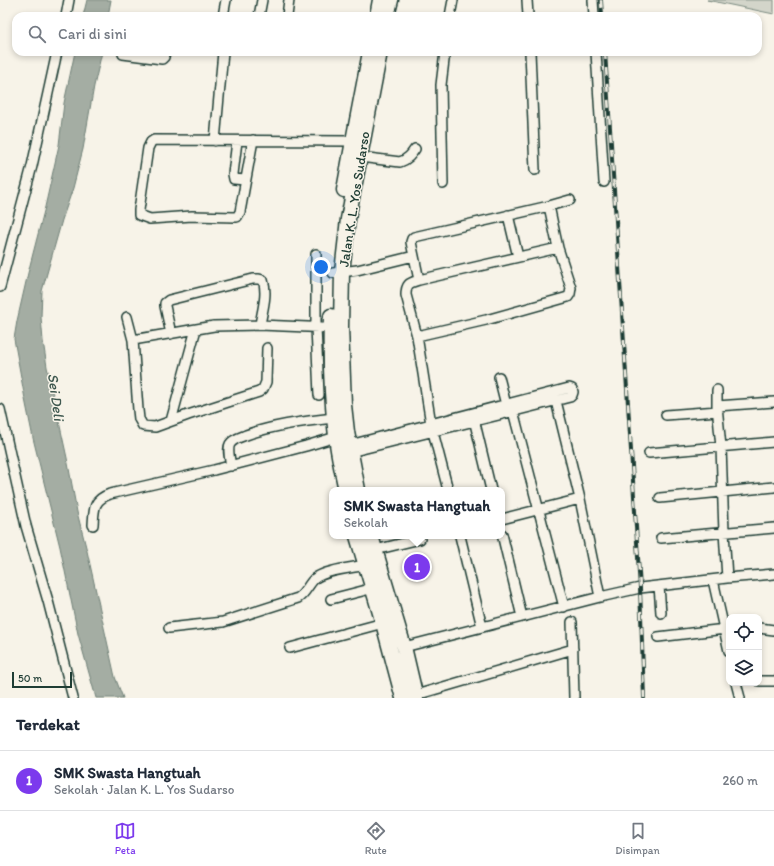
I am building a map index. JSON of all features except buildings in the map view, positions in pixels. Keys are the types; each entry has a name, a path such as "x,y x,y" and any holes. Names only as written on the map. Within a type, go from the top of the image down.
{"highway":[{"path":"378,12 380,0"},
{"path":"388,12 391,0"},
{"name":"Jalan K. L. Yos Sudarso","path":"346,487 342,447 344,405 338,272 338,231 369,56"},
{"name":"Jalan K. L. Yos Sudarso","path":"357,487 330,418 331,328 338,272 379,56"},
{"path":"358,539 366,565 379,586"},
{"path":"372,539 375,550 379,586 412,697"},
{"path":"389,621 404,647 412,697"}],"street":[{"path":"67,12 69,0"},
{"path":"224,12 226,0"},
{"path":"260,12 262,0"},
{"path":"288,12 289,0"},
{"path":"451,12 453,0"},
{"path":"527,0 528,12"},
{"path":"593,0 594,12"},
{"path":"0,287 32,166 56,56"},
{"path":"139,56 162,59 164,56"},
{"path":"215,141 224,56"},
{"path":"442,184 441,85 445,56"},
{"path":"530,56 535,170"},
{"path":"596,56 604,182"},
{"path":"253,140 240,212 235,217 192,216 150,219 139,215 148,148 151,142 157,140 215,141 253,140 353,141"},
{"path":"237,141 233,177 234,179 245,180"},
{"path":"360,157 400,162 405,160 414,149"},
{"path":"419,280 410,242 414,237 570,200"},
{"path":"417,336 486,320 568,297 571,288 558,248 549,206"},
{"path":"508,215 518,257"},
{"path":"447,487 432,428 417,336 406,295 406,288 409,284 419,280 558,248"},
{"path":"316,254 316,327 319,395"},
{"path":"338,272 357,270 414,256"},
{"path":"171,334 165,306 165,303 169,300 253,279 262,280 264,285 265,297 260,325"},
{"path":"127,317 133,340 138,410 141,424 144,427 155,427 253,394 263,389 266,382 267,348"},
{"path":"133,340 219,326 260,325 331,328"},
{"path":"171,421 196,329"},
{"path":"499,377 510,407 539,509 564,607"},
{"path":"93,525 94,508 98,500 103,496 110,494 231,466 306,446 342,447 432,428 510,407 569,388 572,389 573,392 570,397 556,401 510,407"},
{"path":"717,390 727,578"},
{"path":"556,401 580,499 600,597"},
{"path":"666,415 774,402"},
{"path":"0,409 26,526 48,601 73,698"},
{"path":"474,417 490,487"},
{"path":"231,466 229,446 231,442 235,440 275,426 330,418"},
{"path":"649,453 774,442"},
{"path":"660,498 774,487"},
{"path":"505,518 580,499"},
{"path":"660,538 774,528"},
{"path":"375,550 420,539"},
{"path":"461,539 482,627"},
{"path":"503,539 522,617"},
{"path":"168,628 223,622 298,598 313,580 321,574 366,565"},
{"path":"404,647 640,588 727,578 773,575"},
{"path":"658,637 726,626 713,580"},
{"path":"331,599 379,586"},
{"path":"659,586 661,613"},
{"path":"290,648 389,621"},
{"path":"572,622 574,698"},
{"path":"762,628 774,630"},
{"path":"412,697 573,649"},
{"path":"762,681 774,681"},
{"path":"737,686 740,698"}],"shaded area":[{"path":"87,0 111,0 109,12 84,12"},
{"path":"707,0 774,0 774,14"},
{"path":"74,56 101,56 94,86 83,149 73,188 62,220 42,291 41,317 47,367 77,512 115,677 123,698 96,698 78,634 60,547 33,438 14,339 28,273 59,145 64,103"}],"railway":[{"path":"601,0 602,12"},
{"path":"605,56 640,588 644,698"}],"place":[{"name":"SMK Swasta Hangtuah","path":"417,567"}],"water label":[{"name":"Sei Deli","path":"56,397"}]}
